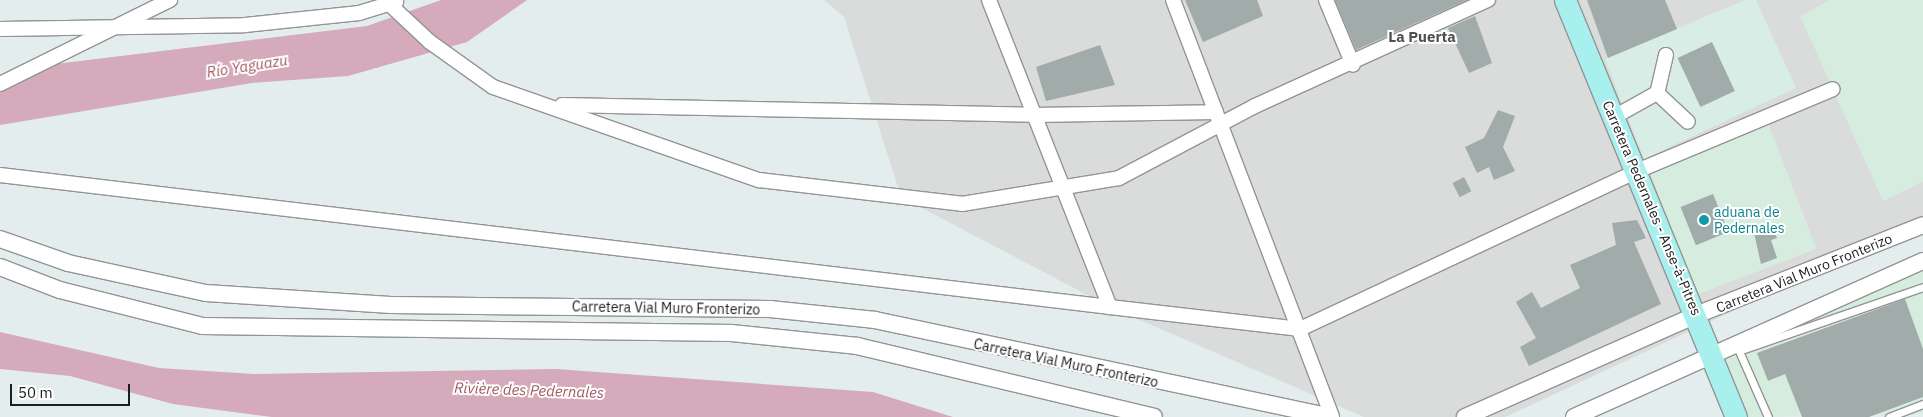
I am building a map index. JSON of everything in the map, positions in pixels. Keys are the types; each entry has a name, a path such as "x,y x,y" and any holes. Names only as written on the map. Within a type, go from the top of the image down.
{"main road":[{"name":"Carretera Pedernales - Anse-à-Pitres","path":"1566,0 1736,417"}],"street":[{"path":"0,84 170,0"},
{"path":"990,0 1033,115 1110,307"},
{"path":"1173,0 1220,126 1300,329 1331,417"},
{"path":"1326,0 1353,65"},
{"path":"0,29 245,25 359,13 393,1 430,42 494,87 760,180 962,204 1119,178 1255,106 1353,65 1480,2"},
{"path":"1614,117 1657,94 1666,55"},
{"path":"0,175 1300,329 1637,171 1833,89"},
{"path":"1657,94 1688,122"},
{"path":"547,105 1033,115 1216,112"},
{"name":"Carretera Vial Muro Fronterizo","path":"1465,417 1696,315 1923,226"},
{"name":"Carretera Vial Muro Fronterizo","path":"0,239 68,263 206,293 391,305 770,310 874,320 1331,417"},
{"path":"1574,417 1923,260"},
{"name":"Carretera Vial Muro Fronterizo","path":"0,267 60,290 202,326 732,333 857,346 1154,417"}],"lane":[{"path":"1712,355 1739,351 1923,287"},
{"path":"1739,351 1768,417"},
{"path":"1890,417 1923,404"}],"shaded area":[{"path":"824,0 1923,0 1923,223 1505,417 1364,417 1110,307 901,197 844,17"},
{"path":"1745,0 1756,0 1796,88 1644,159 1605,59"},
{"path":"1830,0 1923,0 1923,182 1883,201 1800,16"},
{"path":"1767,120 1816,249 1697,295 1648,166"},
{"path":"1923,268 1923,414 1744,417 1716,345"}],"water":[{"name":"Río Yaguazu","path":"441,0 527,0 467,42 348,76 252,83 0,125 0,84 47,65 367,26"},
{"name":"Rivière des Pedernales","path":"0,332 159,368 254,374 556,369 873,392 953,417 272,417 173,404 70,376 0,369"}],"building":[{"path":"1185,0 1257,0 1263,16 1203,42"},
{"path":"1335,0 1467,0 1356,50"},
{"path":"1587,0 1665,0 1677,29 1608,58"},
{"path":"1475,16 1492,63 1469,73 1448,28"},
{"path":"1712,42 1735,91 1700,107 1678,58"},
{"path":"1100,45 1115,85 1046,101 1036,67"},
{"path":"1498,110 1515,116 1503,147 1515,171 1494,180 1489,167 1477,173 1465,147 1484,138"},
{"path":"1464,177 1471,191 1460,197 1452,183"},
{"name":"aduana de Pedernales","path":"1713,194 1728,232 1696,245 1681,207"},
{"path":"1637,220 1646,238 1634,242 1661,304 1529,366 1520,347 1536,338 1516,302 1532,292 1541,308 1580,288 1570,265 1616,245 1612,223"},
{"path":"1772,226 1777,238 1771,240 1777,258 1761,264 1754,233"},
{"path":"1905,299 1923,349 1923,397 1869,417 1802,417 1785,374 1768,381 1757,353"}],"place":[{"name":"aduana de Pedernales","path":"1704,220"}],"district":[{"name":"La Puerta","path":"1422,37"}]}
